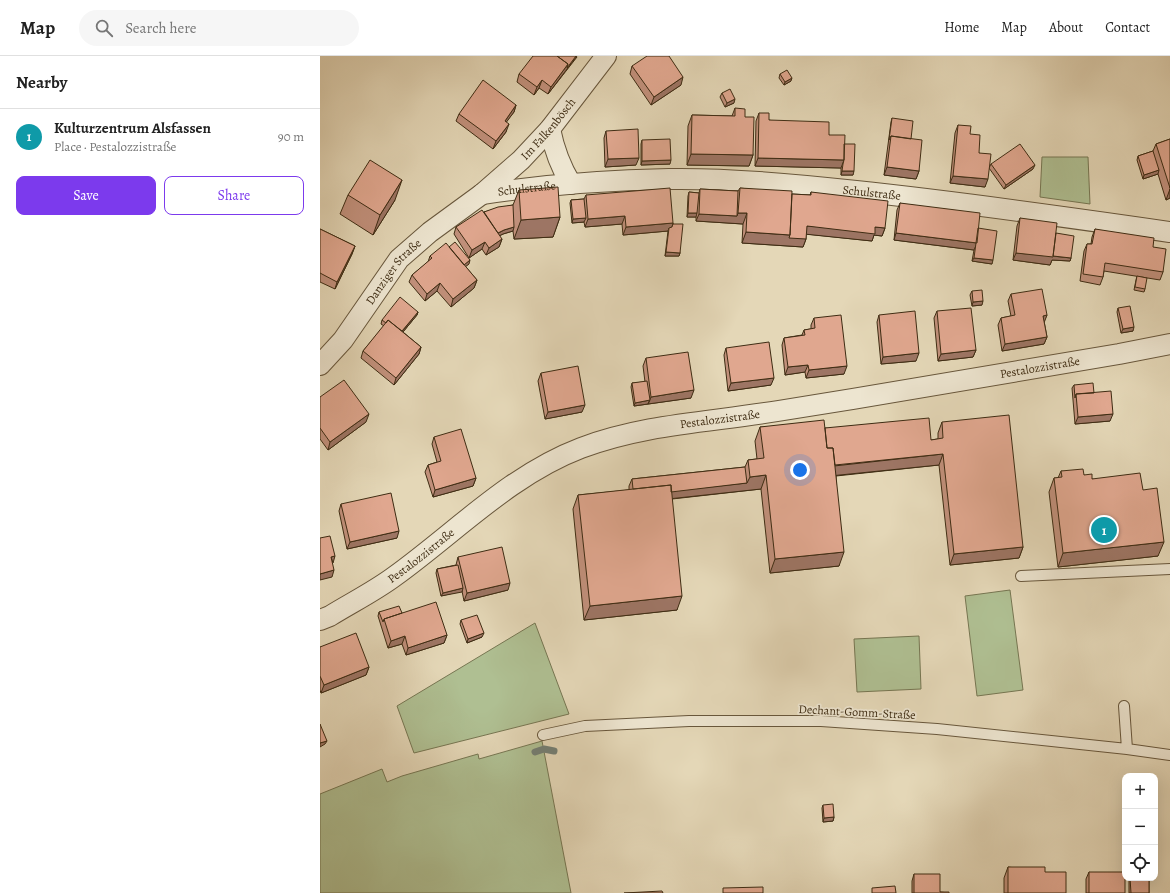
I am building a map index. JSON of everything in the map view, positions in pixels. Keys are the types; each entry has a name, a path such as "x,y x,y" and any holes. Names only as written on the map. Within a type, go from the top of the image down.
{"street":[{"name":"Im Falkenbösch","path":"482,194 521,160 550,129 606,56"},
{"name":"Schulstraße","path":"550,129 553,146 562,169 571,184"},
{"name":"Schulstraße","path":"482,194 522,188 571,184 670,179 720,180 800,185 996,207 1170,232"},
{"name":"Danziger Straße","path":"320,365 343,340 399,259 430,232 482,194"},
{"name":"Pestalozzistraße","path":"320,620 330,616 394,577 496,497 537,469 580,448 620,436 688,422 775,412 1119,354 1170,344"}],"lane":[{"path":"1021,576 1170,569"},
{"path":"1124,706 1127,749"},
{"name":"Dechant-Gomm-Straße","path":"543,735 585,726 689,722 821,721 938,729 1170,755"}],"green space":[{"path":"1042,157 1088,157 1090,204 1040,197"},
{"path":"1010,590 1023,690 977,696 965,596"},
{"path":"535,623 569,714 414,753 397,706"},
{"path":"919,636 921,689 857,692 854,639"},
{"path":"542,741 571,893 320,893 320,794 382,769 387,782 402,776 478,754 479,759"}],"building":[{"path":"533,56 557,56 568,64 551,87 542,80 537,87 519,74"},
{"path":"557,56 576,56 567,68 568,64"},
{"path":"647,56 669,56 683,77 654,97 632,66"},
{"path":"787,70 792,78 785,82 780,74"},
{"path":"483,80 516,105 505,121 509,124 496,141 459,114"},
{"path":"730,89 735,99 727,103 722,93"},
{"path":"735,108 745,109 745,117 754,117 753,155 691,154 692,115 735,116"},
{"path":"759,113 769,113 769,120 829,122 829,135 845,135 844,160 758,158"},
{"path":"892,118 913,121 911,139 891,136 889,140"},
{"path":"958,125 971,126 970,134 980,135 979,153 991,154 988,179 953,176"},
{"path":"638,129 639,158 608,159 606,131"},
{"path":"891,136 922,140 919,171 887,167"},
{"path":"670,139 671,160 642,161 642,140"},
{"path":"1170,139 1170,188 1156,144"},
{"path":"844,144 855,144 854,171 842,171"},
{"path":"1020,144 1035,165 1006,185 991,164"},
{"path":"1153,151 1159,170 1144,175 1138,156"},
{"path":"370,160 402,180 380,215 348,195"},
{"path":"558,187 560,217 521,220 519,190"},
{"path":"670,188 673,223 626,227 625,216 588,219 586,195"},
{"path":"740,188 792,191 790,235 746,232 747,213 738,213"},
{"path":"700,189 738,191 737,216 699,214"},
{"path":"689,192 699,193 697,213 688,213"},
{"path":"811,192 888,201 885,228 875,227 875,234 807,226 806,239 789,238 792,194 811,195"},
{"path":"584,199 586,218 573,219 571,200"},
{"path":"900,203 980,213 977,243 896,233"},
{"path":"513,205 514,227 498,233 484,212 498,207"},
{"path":"482,210 502,239 489,248 485,242 472,250 456,227"},
{"path":"1020,218 1057,223 1053,257 1016,253"},
{"path":"673,224 683,224 680,253 666,252 669,228 672,227"},
{"path":"978,228 997,231 993,260 974,258"},
{"path":"320,229 355,246 337,282 320,273"},
{"path":"1095,229 1154,238 1153,247 1166,249 1163,272 1105,263 1103,277 1083,274 1087,244 1092,244"},
{"path":"1056,233 1074,236 1071,258 1053,256"},
{"path":"455,242 470,260 464,265 449,247"},
{"path":"446,243 477,280 453,299 440,283 427,294 412,275 432,258 430,256"},
{"path":"1137,276 1147,278 1145,289 1135,287"},
{"path":"1042,289 1047,315 1043,316 1047,337 1005,344 1001,318 1015,315 1011,294"},
{"path":"982,290 983,301 973,302 972,291"},
{"path":"400,297 418,312 402,331 388,320 386,323 382,320"},
{"path":"1130,306 1134,327 1123,329 1118,308"},
{"path":"971,308 976,350 941,354 937,311"},
{"path":"915,311 919,353 883,357 879,315"},
{"path":"841,315 847,366 809,370 808,365 788,367 784,338 805,335 804,330 815,328 814,318"},
{"path":"388,320 421,347 396,378 363,351"},
{"path":"769,342 774,378 731,383 726,348"},
{"path":"688,352 694,390 651,397 646,358"},
{"path":"578,366 585,405 548,412 541,373"},
{"path":"344,380 369,414 330,442 320,428 320,397"},
{"path":"647,381 650,400 635,403 632,383"},
{"path":"1093,383 1094,393 1076,394 1075,398 1074,385"},
{"path":"1111,391 1113,414 1078,417 1076,394"},
{"path":"1009,415 1023,547 954,554 943,454 835,465 833,448 827,448 825,428 929,418 931,440 943,438 942,422"},
{"path":"824,420 827,448 833,448 844,552 775,559 766,475 750,477 748,460 764,458 760,427"},
{"path":"461,429 476,478 435,490 428,465 441,461 434,437"},
{"path":"745,467 747,483 671,492 671,485 633,489 632,479"},
{"path":"1083,469 1084,475 1092,474 1092,479 1140,473 1143,490 1157,488 1164,542 1063,553 1054,478 1062,477 1061,471"},
{"path":"671,485 682,596 590,606 578,495"},
{"path":"391,493 399,531 350,542 341,504"},
{"path":"330,536 335,556 331,557 334,570 320,574 320,538"},
{"path":"502,547 510,583 467,593 458,557"},
{"path":"458,565 463,588 443,593 437,569"},
{"path":"436,602 447,635 408,648 405,636 391,641 384,619"},
{"path":"399,606 402,613 384,619 383,622 379,612"},
{"path":"477,615 484,633 468,639 461,620"},
{"path":"356,633 369,667 324,685 320,676 320,647"},
{"path":"320,724 327,741 320,743"},
{"path":"833,804 834,817 824,818 823,805"},
{"path":"1008,867 1045,867 1045,872 1066,872 1066,893 1008,893"},
{"path":"1089,872 1122,872 1122,881 1125,881 1125,893 1089,893"},
{"path":"914,874 940,874 940,892 949,893 914,893"},
{"path":"1130,881 1149,881 1149,893 1131,893"},
{"path":"895,886 896,893 872,893 872,888"},
{"path":"763,887 763,893 723,893 723,888"},
{"path":"662,891 663,893 624,893"}],"waterway":[{"path":"535,752 544,749 554,751"}],"place":[{"name":"Kulturzentrum Alsfassen","path":"1104,530"}]}
